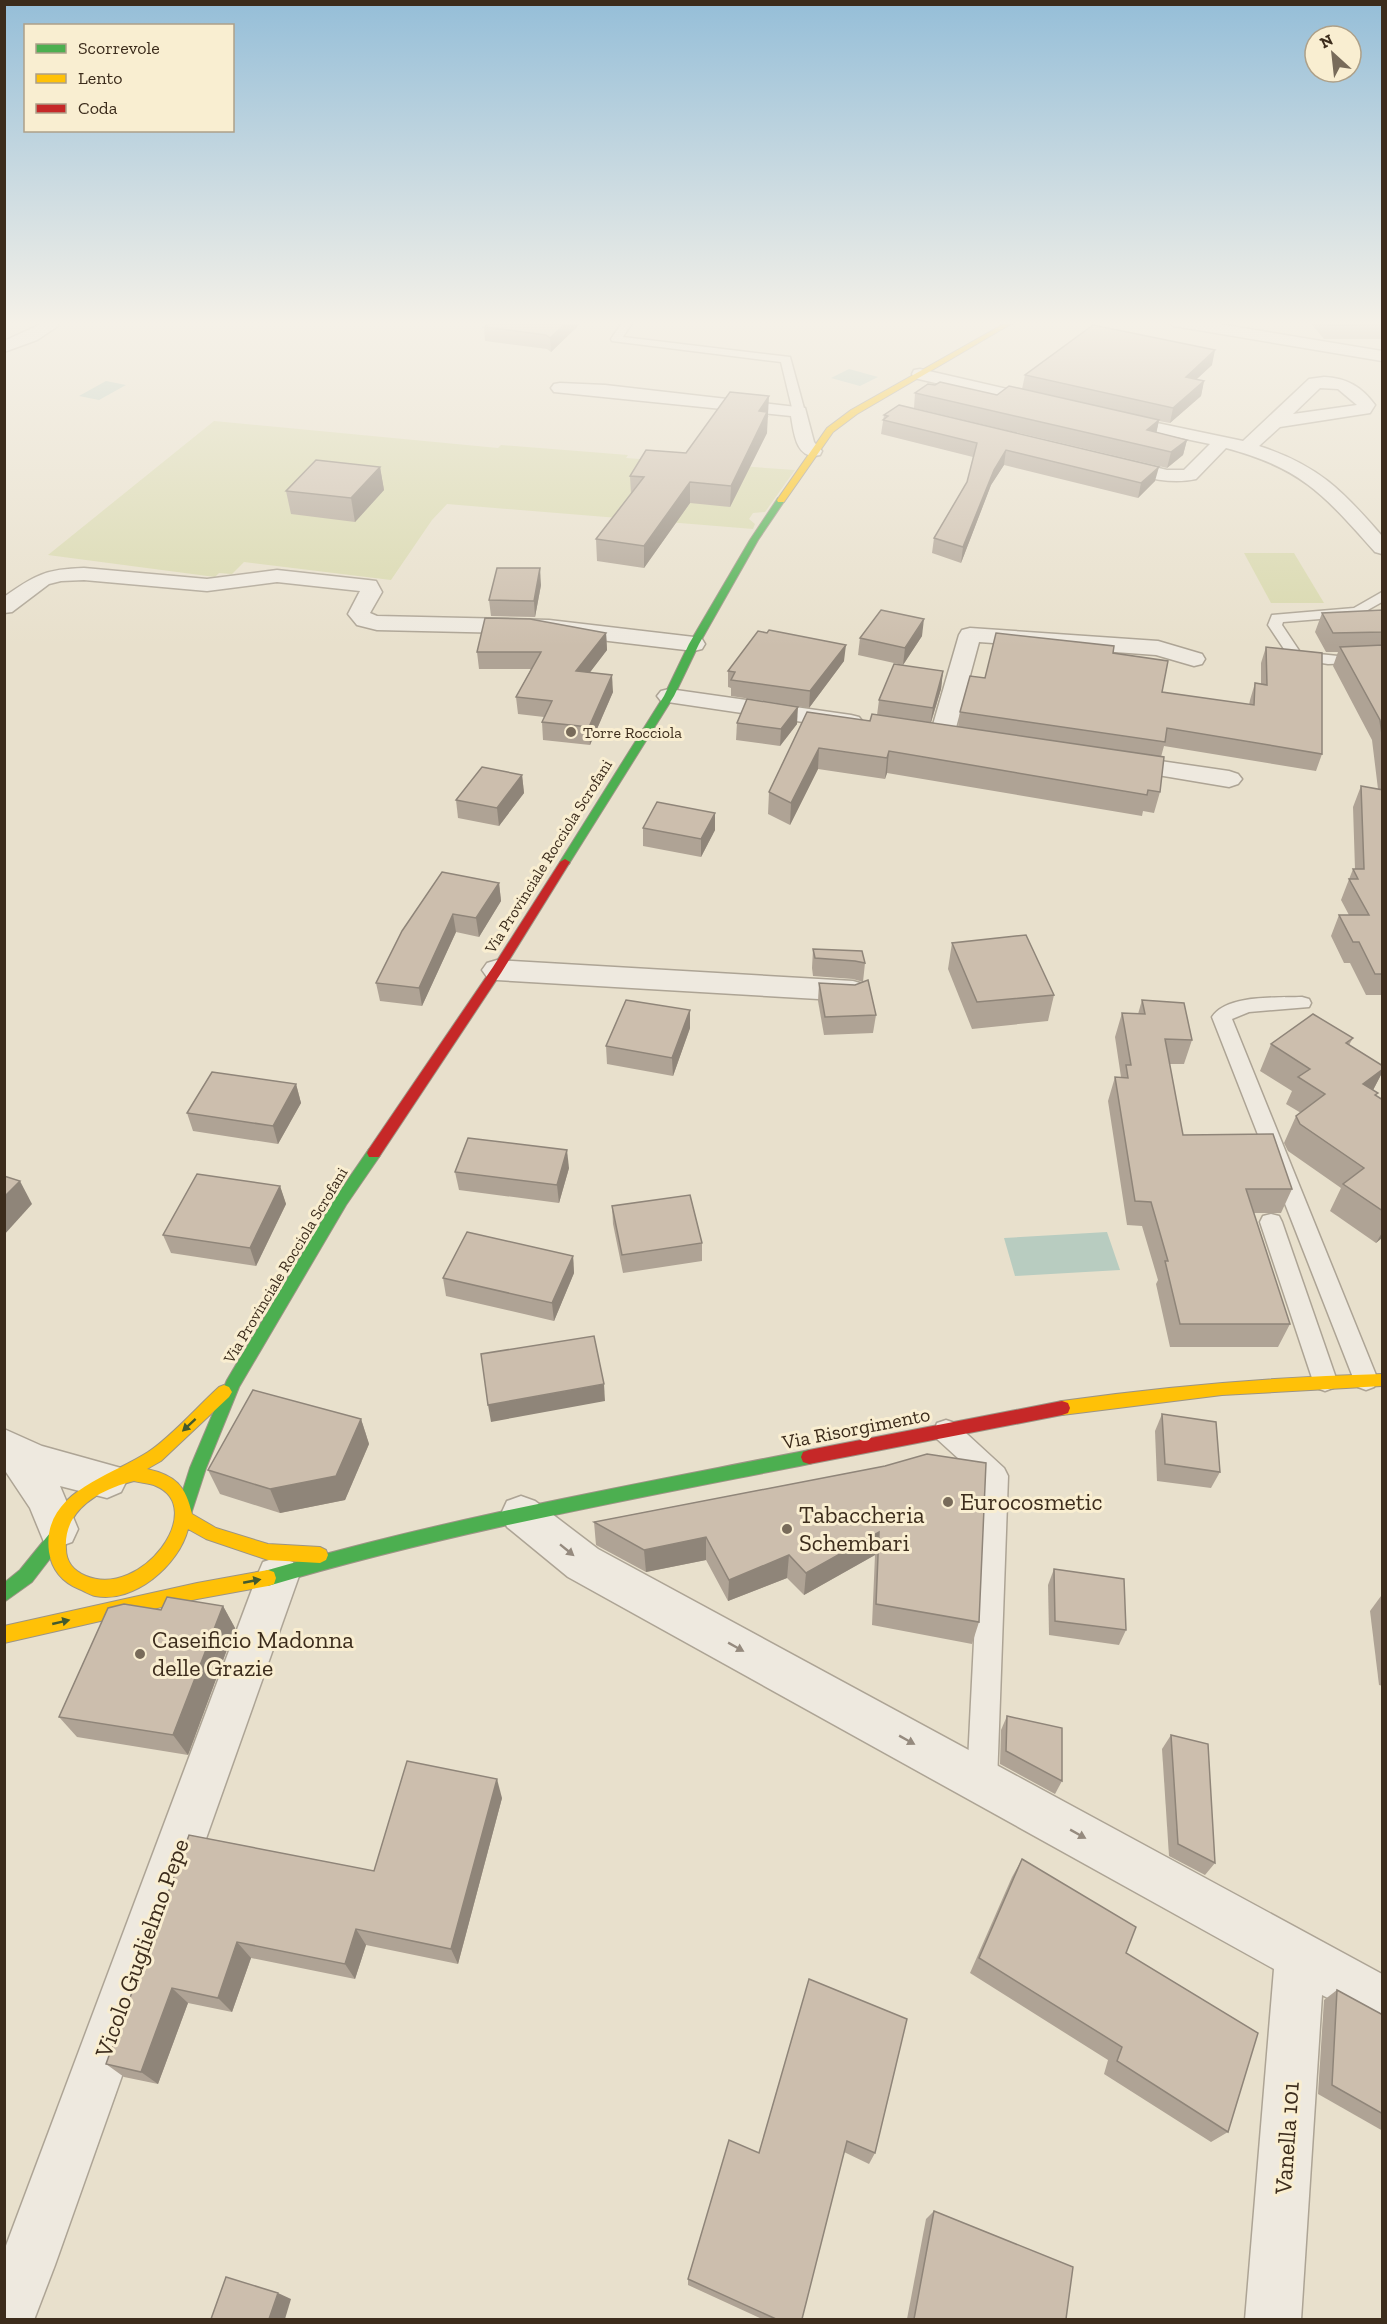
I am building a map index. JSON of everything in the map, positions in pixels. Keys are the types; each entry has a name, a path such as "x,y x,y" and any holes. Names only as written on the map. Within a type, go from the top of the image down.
{"street":[{"path":"802,429 805,444 813,451"},
{"name":"Via Provinciale Rocciola Scrofani","path":"232,1385 342,1201 496,970 669,696 694,644 754,540 813,451 831,429"},
{"path":"1163,429 1247,448 1285,462 1312,477 1330,491 1383,548"},
{"path":"1247,448 1266,429"},
{"path":"1098,460 1178,477 1190,475 1222,442"},
{"path":"4,607 42,580 60,575 84,574 207,585 277,576 368,586 371,592 358,614 365,620 377,623 549,627 694,644"},
{"path":"942,735 970,635 1158,648 1194,659"},
{"path":"669,696 871,725"},
{"path":"1091,758 1228,779"},
{"path":"496,970 853,991"},
{"name":"Via Risorgimento","path":"343,1556 521,1514 1054,1409 1154,1394 1325,1381 1374,1380"},
{"path":"4,1594 26,1576 77,1500 112,1478 155,1456 232,1385"},
{"path":"91,1615 120,1589 163,1563 179,1542 198,1468 232,1385"},
{"path":"10,1449 68,1471 112,1478 134,1474 162,1479 181,1497 185,1514 212,1534 268,1552 343,1556"},
{"path":"10,1449 46,1499 57,1533 56,1550 65,1572 86,1586 197,1591"},
{"path":"521,1514 583,1563 1383,2001"},
{"path":"4,1635 197,1591 278,1576 343,1556"},
{"name":"Vicolo Guglielmo Pepe","path":"5,2319 27,2265 278,1576"},
{"name":"Vanella 101","path":"1273,2319 1300,1956"}],"lane":[{"path":"1383,596 1357,612 1277,618 1275,625 1295,655 1333,661 1383,658"},
{"path":"1302,1003 1250,1006 1230,1010 1222,1017 1374,1380"},
{"path":"1271,1222 1325,1381"},
{"path":"945,1431 995,1476 982,1782"}],"green space":[{"path":"204,429 303,429 498,448 501,445 628,455 626,458 795,470 765,512 753,513 749,519 755,524 753,529 447,504 432,520 391,580 244,562 232,574 219,573 215,577 48,555"},
{"path":"1244,553 1294,553 1324,603 1271,603"}],"shaded area":[{"path":"1107,1232 1120,1270 1015,1276 1004,1238"}],"building":[{"path":"703,429 759,429 731,486 690,482 644,546 596,539 644,477 630,476 646,450 686,453"},
{"path":"922,429 1002,429 1159,467 1141,483 1006,450 994,470 963,547 934,538 967,482 977,443"},
{"path":"1073,429 1148,429 1187,440 1171,452"},
{"path":"316,460 380,467 351,498 286,491"},
{"path":"497,568 540,568 534,601 489,600"},
{"path":"881,610 924,619 905,648 860,638"},
{"path":"1383,610 1383,632 1333,633 1322,613"},
{"path":"485,618 530,619 606,633 576,671 612,675 589,727 542,722 552,701 516,697 541,652 477,652"},
{"path":"769,630 846,645 810,691 731,680 735,672 728,671 758,631 767,633"},
{"path":"996,633 1114,646 1113,653 1168,661 1162,692 1254,705 1255,683 1267,685 1266,647 1322,653 1322,754 1167,728 1165,742 960,712 970,676 985,678"},
{"path":"1383,645 1383,742 1380,720 1340,647"},
{"path":"894,664 943,671 933,708 879,700"},
{"path":"747,699 798,707 781,729 737,723"},
{"path":"807,712 870,721 872,714 1164,757 1160,792 1148,790 1147,795 889,751 887,758 819,748 791,803 769,792"},
{"path":"482,767 522,775 497,808 456,800"},
{"path":"1361,786 1383,790 1383,974 1375,974 1359,942 1353,942 1339,915 1369,915 1349,879 1358,879 1353,869 1364,869"},
{"path":"657,802 715,813 701,839 643,828"},
{"path":"442,872 499,883 476,918 453,914 419,988 376,983 402,931"},
{"path":"1026,935 1054,995 977,1002 952,943"},
{"path":"813,949 862,951 865,963 815,958"},
{"path":"868,980 876,1015 825,1017 819,983 855,985"},
{"path":"626,1000 690,1010 672,1058 606,1046"},
{"path":"1142,1000 1184,1003 1192,1040 1165,1039 1183,1135 1273,1134 1292,1189 1246,1189 1290,1324 1180,1324 1165,1261 1168,1261 1151,1202 1135,1201 1115,1077 1128,1078 1126,1065 1131,1065 1122,1013 1145,1014"},
{"path":"1313,1014 1353,1038 1346,1043 1383,1066 1383,1069 1363,1084 1378,1093 1375,1095 1383,1100 1383,1211 1343,1184 1364,1168 1300,1124 1296,1116 1325,1094 1298,1077 1310,1069 1271,1044"},
{"path":"212,1072 296,1084 273,1126 187,1113"},
{"path":"468,1138 567,1150 557,1185 455,1172"},
{"path":"197,1174 280,1186 250,1248 163,1235"},
{"path":"4,1176 20,1181 4,1197"},
{"path":"690,1195 702,1243 622,1255 612,1206"},
{"path":"467,1232 573,1256 552,1303 443,1278"},
{"path":"594,1336 604,1384 488,1405 481,1354"},
{"path":"253,1390 361,1419 336,1476 270,1489 208,1470"},
{"path":"1162,1414 1216,1422 1220,1472 1165,1464"},
{"path":"927,1454 986,1463 979,1622 876,1604 879,1532 806,1573 789,1555 729,1580 706,1537 644,1550 594,1522 885,1466"},
{"path":"1054,1569 1124,1579 1126,1630 1055,1621"},
{"path":"167,1597 223,1606 173,1735 59,1717 108,1608 124,1604 161,1610"},
{"path":"1007,1716 1062,1728 1062,1781 1006,1751"},
{"path":"1171,1735 1208,1744 1215,1863 1178,1844"},
{"path":"407,1761 497,1779 451,1949 356,1929 345,1964 237,1942 218,1998 172,1988 141,2072 106,2064 189,1835 374,1871"},
{"path":"1022,1859 1136,1927 1126,1953 1258,2033 1228,2132 1117,2061 1122,2047 979,1958"},
{"path":"809,1979 907,2019 875,2153 847,2141 802,2319 776,2319 688,2279 729,2140 759,2153"},
{"path":"1337,1990 1383,2015 1383,2114 1332,2085"},
{"path":"934,2211 1073,2267 1066,2319 914,2319"},
{"path":"226,2277 278,2293 269,2319 211,2319"}],"traffic: fast":[{"path":"565,862 669,696 694,644 754,540 781,500"},
{"path":"185,1509 198,1468 232,1385 341,1201 374,1153"},
{"path":"268,1578 343,1556 521,1514 809,1457"},
{"path":"4,1594 26,1576 56,1538"}],"traffic: slow":[{"path":"781,500 831,429"},
{"path":"1062,1408 1222,1389 1382,1380"},
{"path":"120,1476 155,1456 224,1392"},
{"path":"134,1474 162,1480 180,1497 184,1517 178,1538 164,1559 144,1576 121,1586 96,1588 72,1578 63,1568 57,1550 59,1531 71,1506 94,1488 134,1474"},
{"path":"185,1519 212,1534 268,1552 320,1555"},
{"path":"4,1635 197,1591 268,1578"}],"traffic: jam":[{"path":"374,1153 497,970 565,862"},
{"path":"809,1457 1062,1408"}],"place":[{"name":"Torre Rocciola","path":"571,732"},
{"name":"Eurocosmetic","path":"948,1502"},
{"name":"Tabaccheria Schembari","path":"787,1529"},
{"name":"Caseificio Madonna delle Grazie","path":"140,1654"}]}
